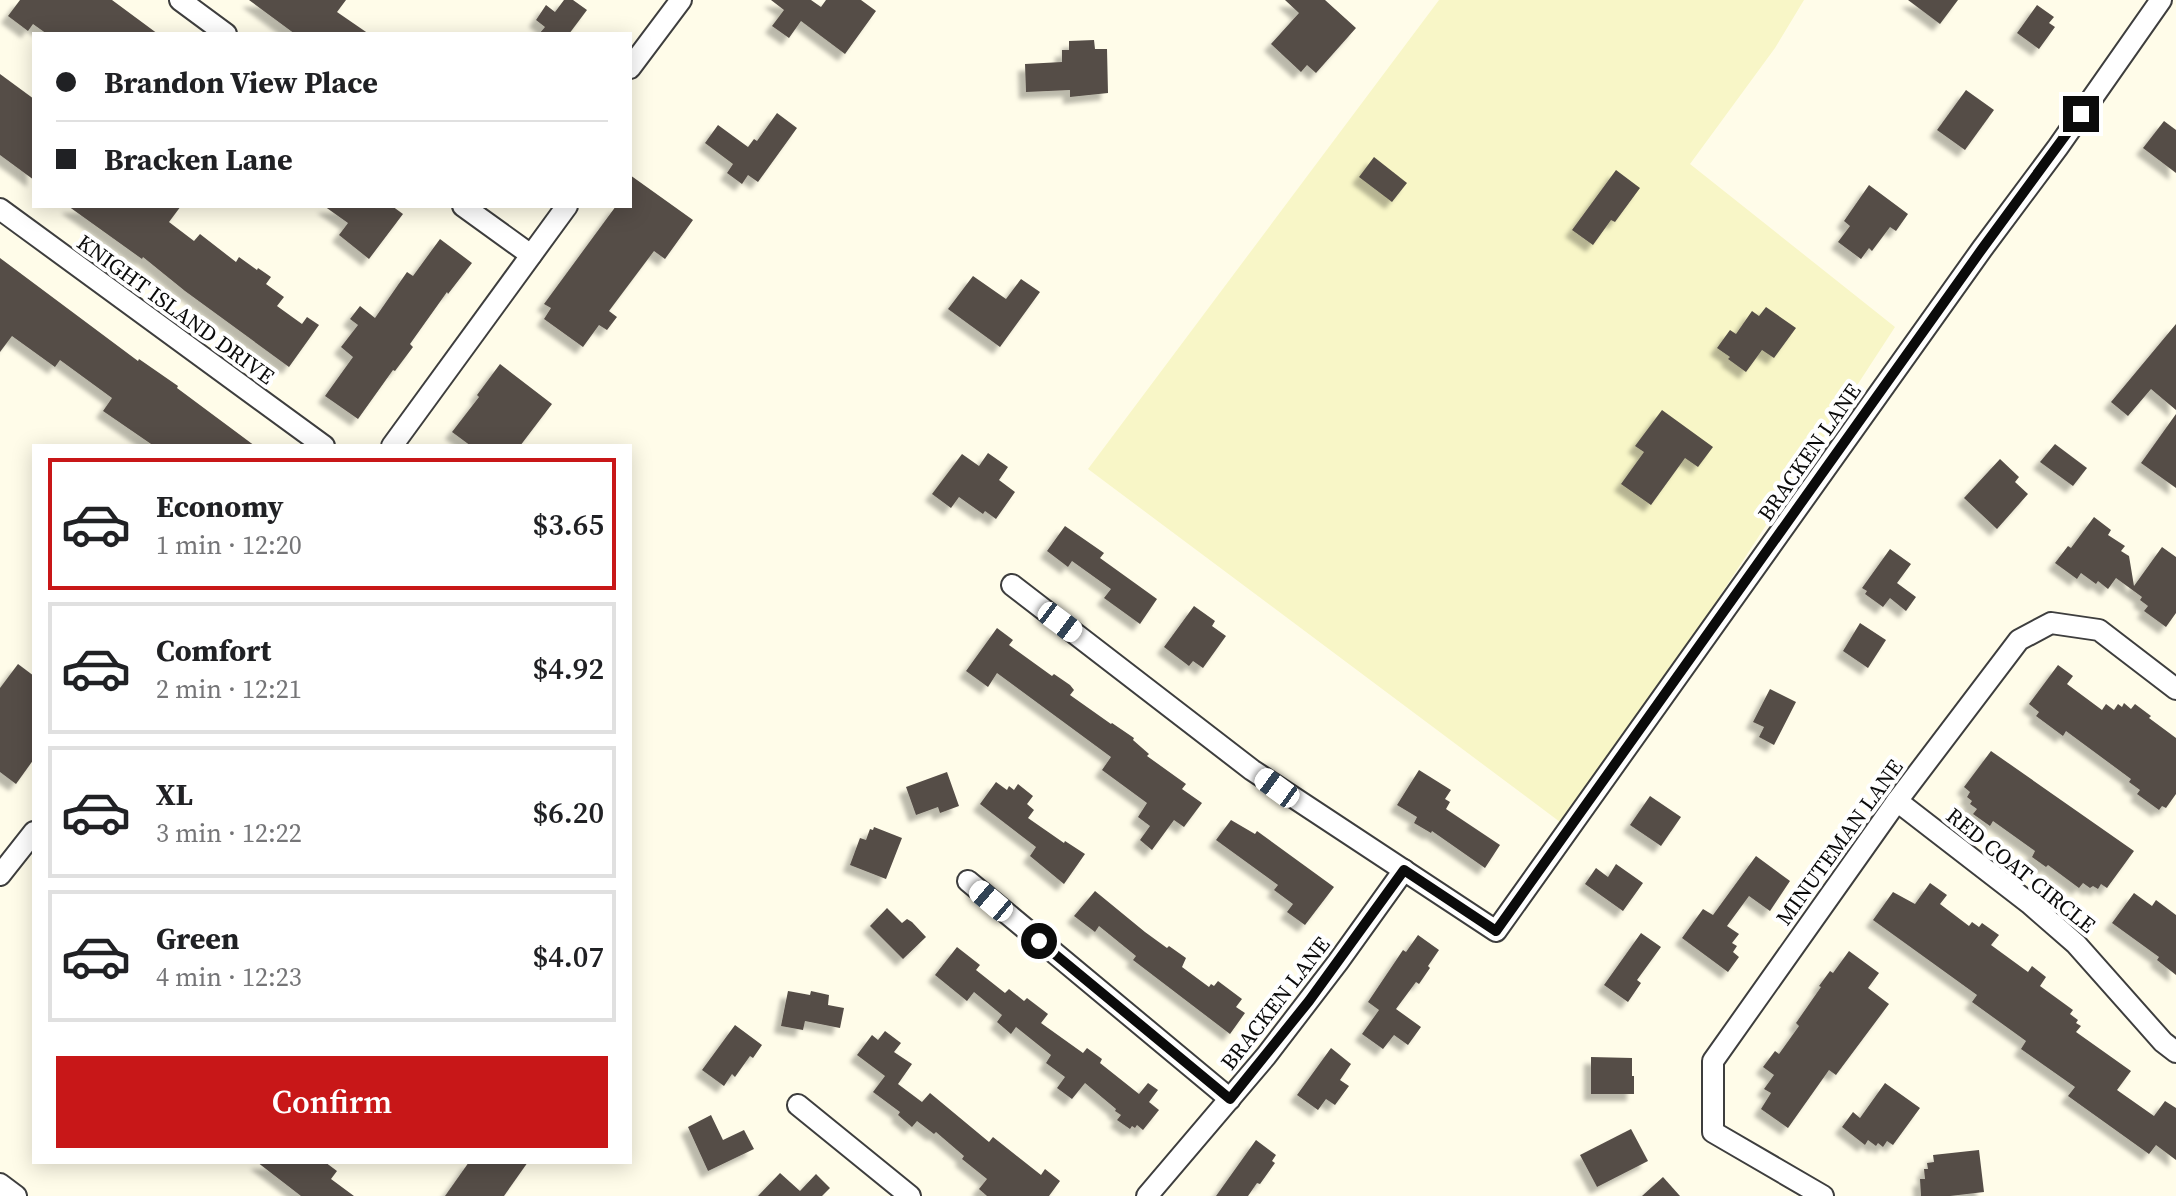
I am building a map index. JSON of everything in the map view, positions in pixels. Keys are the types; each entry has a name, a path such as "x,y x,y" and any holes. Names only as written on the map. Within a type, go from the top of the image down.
{"street":[{"path":"180,0 223,32"},
{"path":"632,65 681,0"},
{"name":"BRACKEN LANE","path":"1147,1196 1309,1001 1404,870 1496,931 2161,0"},
{"path":"466,208 531,255"},
{"path":"393,444 566,208"},
{"name":"KNIGHT ISLAND DRIVE","path":"0,209 316,444"},
{"path":"1012,585 1240,761 1404,870"},
{"name":"MINUTEMAN LANE","path":"1823,1196 1713,1132 1713,1061 1897,801 2019,640 2051,623 2099,630 2176,689"},
{"name":"RED COAT CIRCLE","path":"1897,801 2029,903 2076,944 2163,1042 2176,1052"},
{"path":"0,875 32,835"},
{"path":"968,881 1230,1099"},
{"path":"798,1105 910,1196"}],"shaded area":[{"path":"1439,0 1804,0 1775,48 1690,164 1895,327 1703,622 1560,822 1088,469"}],"building":[{"path":"20,0 112,0 155,32 44,32 33,24 28,31 8,16"},
{"path":"249,0 346,0 337,12 366,32 292,32"},
{"path":"564,0 573,0 587,10 570,32 541,32 545,27 536,20 546,5 555,12"},
{"path":"771,0 811,0 821,7 826,0 861,0 876,11 845,54 801,21 789,38 772,26 784,10"},
{"path":"1285,0 1325,0 1356,28 1316,73 1307,65 1301,72 1271,44 1299,13"},
{"path":"1908,0 1958,0 1940,24"},
{"path":"2037,5 2054,17 2049,23 2055,27 2039,49 2017,33"},
{"path":"1094,40 1095,49 1107,49 1108,93 1070,97 1070,90 1026,92 1025,64 1062,62 1062,50 1069,50 1069,41"},
{"path":"0,74 32,98 32,179 0,155"},
{"path":"1966,90 1994,110 1965,150 1937,130"},
{"path":"777,113 797,128 758,182 748,175 742,184 727,173 733,164 705,143 718,125 748,147 754,139 757,141"},
{"path":"2164,121 2176,130 2176,173 2143,148"},
{"path":"1374,157 1407,183 1392,202 1359,177"},
{"path":"1616,170 1640,188 1593,245 1572,230"},
{"path":"632,176 693,220 665,259 654,251 609,311 617,317 607,330 599,325 583,347 544,319 551,308 544,304 615,208 632,208"},
{"path":"1869,185 1908,214 1896,231 1890,227 1872,251 1869,248 1861,259 1838,242 1850,226 1844,221"},
{"path":"71,208 180,208 169,222 194,241 200,234 236,262 239,257 258,268 271,277 266,284 284,297 277,306 302,324 307,317 319,325 289,367"},
{"path":"327,208 395,208 403,214 369,259 339,235 348,223"},
{"path":"440,239 472,263 447,292 410,344 413,347 358,419 325,396 353,357 341,347 358,325 350,319 360,306 375,318 407,272 413,276"},
{"path":"0,258 138,361 178,386 252,444 151,444 103,411 112,398 60,360 55,367 12,336 0,352"},
{"path":"973,276 1006,299 1021,279 1040,292 1000,347 948,309"},
{"path":"1766,307 1796,328 1774,358 1762,350 1746,372 1717,348 1730,330 1736,334 1752,311 1759,316"},
{"path":"2176,324 2176,410 2151,389 2128,416 2111,402"},
{"path":"500,364 552,404 522,444 468,444 452,432 479,397 477,395"},
{"path":"1662,410 1713,447 1698,467 1685,458 1651,505 1621,484 1644,452 1635,446"},
{"path":"2176,414 2176,488 2141,463"},
{"path":"2055,444 2087,468 2073,486 2040,462"},
{"path":"988,453 1008,467 999,480 1015,492 996,519 959,497 951,508 932,494 962,454 979,466"},
{"path":"2000,459 2019,477 2015,482 2028,494 1997,529 1964,498"},
{"path":"2094,517 2111,530 2108,535 2125,546 2121,551 2129,556 2134,586 2162,547 2176,557 2176,613 2166,627 2144,611 2148,606 2140,600 2142,597 2116,578 2108,589 2081,573 2077,579 2055,563 2068,546 2071,548"},
{"path":"1065,526 1104,553 1100,558 1157,599 1140,624 1104,598 1111,589 1072,561 1068,567 1047,551"},
{"path":"1890,549 1911,564 1897,583 1916,597 1906,611 1890,598 1883,607 1865,594 1867,591 1862,588"},
{"path":"1194,606 1215,621 1212,626 1226,636 1203,668 1193,661 1189,666 1164,647"},
{"path":"1860,623 1886,640 1868,668 1843,651"},
{"path":"997,628 1013,640 1009,645 1070,685 1074,690 1070,695 1134,738 1149,754 1147,756 1186,784 1182,789 1202,803 1184,827 1174,820 1152,850 1140,840 1150,826 1138,817 1147,803 1102,770 1111,757 997,673 988,687 966,671"},
{"path":"18,664 32,674 32,762 16,784 0,772 0,688"},
{"path":"2058,665 2073,676 2067,684 2102,710 2106,704 2114,710 2118,704 2122,707 2124,703 2131,709 2135,704 2176,738 2176,794 2166,808 2162,806 2159,810 2137,794 2140,790 2129,782 2131,779 2066,731 2063,736 2036,716 2039,712 2029,704"},
{"path":"1770,689 1796,702 1774,745 1759,737 1764,727 1753,722"},
{"path":"1991,751 2134,851 2107,888 2101,884 2098,889 2090,888 2083,883 2079,888 2032,857 2035,851 1993,821 1990,826 1973,814 1977,809 1970,804 1972,801 1967,797 1970,792 1964,787"},
{"path":"1419,770 1451,790 1445,799 1450,802 1446,809 1500,845 1485,868 1432,831 1414,823 1417,817 1397,805"},
{"path":"947,772 959,806 940,813 938,807 916,815 906,787"},
{"path":"996,782 1007,790 1009,786 1014,790 1018,784 1033,796 1027,804 1034,810 1028,818 1085,854 1064,884 1030,856 1036,847 980,804"},
{"path":"1650,796 1681,817 1661,846 1630,825"},
{"path":"1231,820 1255,834 1257,831 1334,887 1305,925 1287,912 1293,904 1274,890 1278,885 1216,840"},
{"path":"874,827 902,838 886,879 850,865 860,838 866,840"},
{"path":"1756,856 1790,881 1770,911 1749,896 1727,926 1739,934 1732,943 1737,946 1733,952 1739,957 1728,972 1682,938 1703,909 1713,915"},
{"path":"1616,864 1643,883 1623,911 1585,884 1596,868 1608,877"},
{"path":"1930,883 1947,895 1940,904 1969,926 1972,922 1979,927 1982,923 1999,935 1991,945 2028,972 2032,966 2046,977 2040,986 2073,1010 2070,1014 2081,1026 2076,1032 2131,1071 2117,1090 2154,1116 2165,1101 2176,1108 2176,1160 2156,1145 2149,1154 2068,1096 2075,1087 2021,1049 2026,1041 1972,1002 1977,995 1873,920 1893,892 1915,904"},
{"path":"1095,891 1145,932 1186,958 1182,967 1209,987 1218,981 1242,999 1236,1007 1245,1013 1230,1034 1133,960 1136,956 1099,926 1095,932 1074,916"},
{"path":"2134,893 2152,906 2156,900 2176,915 2176,975 2157,960 2159,957 2112,923"},
{"path":"887,908 902,923 907,919 912,922 926,937 903,959 870,926"},
{"path":"1641,933 1661,947 1637,980 1641,983 1628,1002 1604,985"},
{"path":"1418,935 1439,950 1419,984 1416,982 1396,1009 1421,1027 1408,1045 1394,1035 1383,1049 1362,1034 1379,1010 1368,1002 1403,950 1406,952"},
{"path":"957,947 980,965 976,970 1005,993 1009,989 1048,1014 1041,1023 1083,1053 1087,1048 1102,1059 1100,1063 1139,1094 1148,1083 1158,1090 1149,1102 1159,1110 1143,1130 1137,1125 1130,1129 1117,1120 1121,1115 1116,1109 1085,1083 1072,1099 1057,1088 1065,1077 1046,1063 1051,1055 1016,1027 1011,1034 997,1022 1002,1015 974,992 967,1001 935,975"},
{"path":"1849,951 1879,973 1868,988 1889,1004 1836,1075 1829,1070 1788,1128 1761,1109 1771,1093 1764,1089 1774,1075 1763,1067 1775,1051 1779,1054 1799,1026 1796,1023 1819,986"},
{"path":"788,991 829,995 828,1005 844,1008 840,1028 805,1021 803,1030 781,1026"},
{"path":"735,1025 762,1045 724,1086 702,1070"},
{"path":"885,1031 901,1043 894,1052 912,1064 898,1084 922,1102 930,1093 989,1142 993,1137 1041,1175 1045,1169 1060,1181 1049,1196 987,1196 979,1189 987,1179 962,1159 964,1156 936,1132 934,1134 917,1121 912,1127 898,1115 900,1112 873,1092 885,1076 857,1055 872,1035 878,1040"},
{"path":"1331,1048 1351,1064 1340,1080 1349,1086 1335,1105 1326,1099 1318,1110 1297,1095"},
{"path":"1591,1057 1632,1058 1634,1094 1591,1094"},
{"path":"1885,1083 1920,1108 1893,1145 1887,1141 1883,1147 1878,1143 1876,1146 1868,1140 1865,1145 1842,1127 1853,1112 1860,1118"},
{"path":"711,1115 723,1140 744,1130 754,1149 708,1171 688,1127"},
{"path":"1631,1129 1648,1161 1597,1187 1580,1155"},
{"path":"1256,1140 1276,1155 1272,1161 1275,1163 1260,1184 1257,1183 1248,1196 1216,1196"},
{"path":"1979,1150 1984,1192 1921,1196 1920,1179 1925,1179 1924,1169 1928,1169 1927,1163 1934,1162 1933,1155"},
{"path":"260,1164 328,1164 337,1171 331,1179 354,1196 301,1196"},
{"path":"468,1164 527,1164 504,1196 445,1196"},
{"path":"780,1173 800,1191 816,1174 830,1188 822,1196 758,1196"},
{"path":"1663,1177 1680,1196 1642,1196"}],"route":[{"path":"1039,941 1230,1099 1309,1001 1404,870 1496,931 2081,114"}]}
